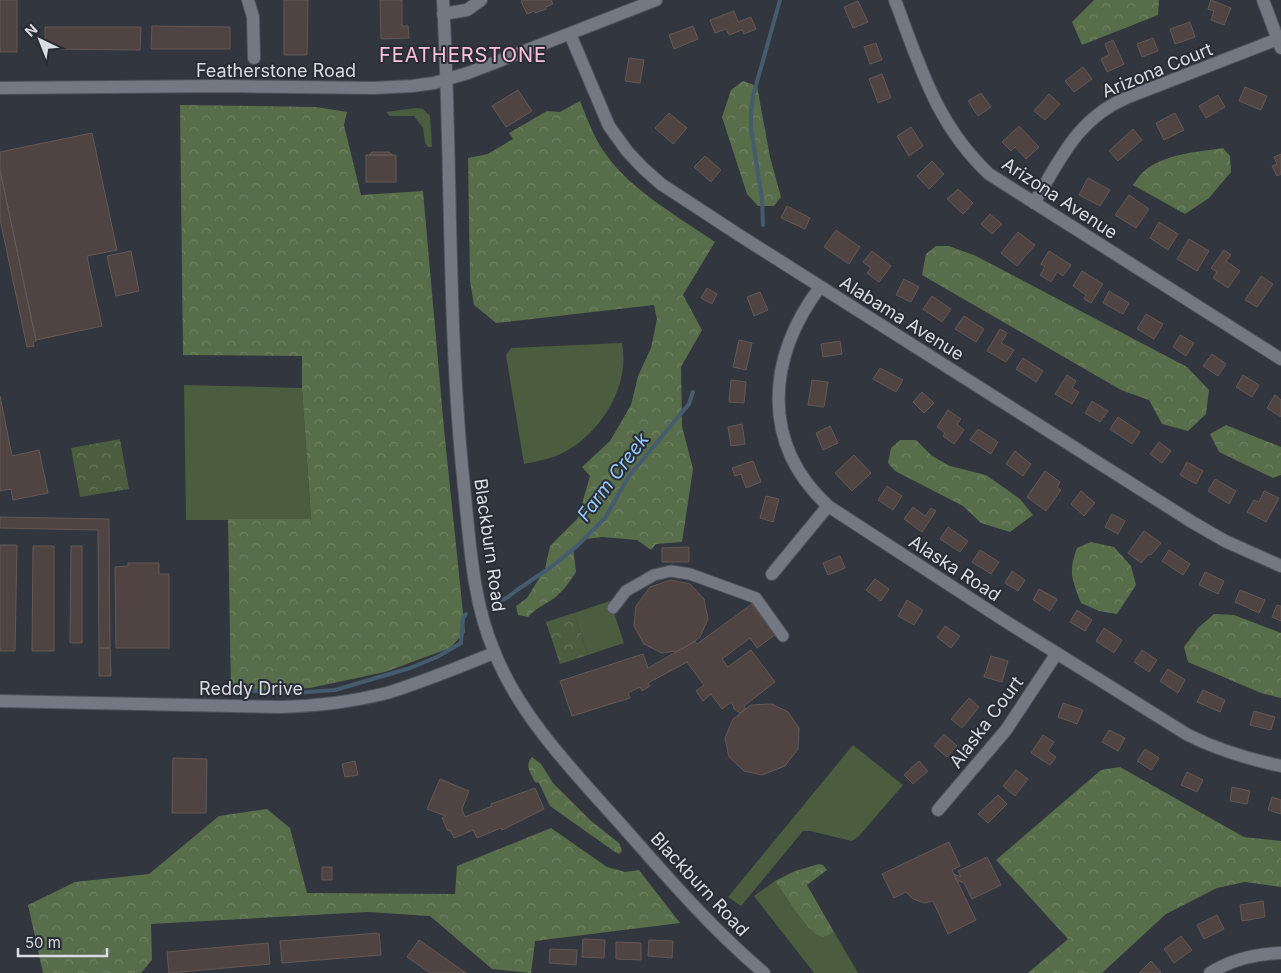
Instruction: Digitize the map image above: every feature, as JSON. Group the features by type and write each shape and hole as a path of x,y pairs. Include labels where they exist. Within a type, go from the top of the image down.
{"street":[{"path":"248,0 252,13 254,58"},
{"name":"Blackburn Road","path":"443,0 447,80 455,394 473,572 482,618 494,652 517,696 571,768 698,912 764,973"},
{"path":"443,14 467,10 481,0"},
{"name":"Featherstone Road","path":"0,88 221,86 374,88 412,86 447,80 656,0"},
{"name":"Arizona Avenue","path":"895,0 929,89 955,136 971,157 989,174 1281,360"},
{"path":"1263,0 1279,44"},
{"name":"Alabama Avenue","path":"570,34 609,126 627,151 661,184 820,287 1192,522 1225,541 1281,566"},
{"name":"Arizona Court","path":"1034,204 1079,131 1107,108 1126,98 1279,44"},
{"name":"Alaska Road","path":"820,287 802,314 789,341 783,363 778,404 780,424 785,443 792,461 808,486 828,506 932,575 1188,735 1212,747 1237,756 1281,766"},
{"path":"772,574 828,506"},
{"path":"613,608 629,589 654,575 671,571 690,574 756,598 783,636"},
{"name":"Reddy Drive","path":"0,701 281,707 327,704 388,692 431,678 494,652"},
{"name":"Alaska Court","path":"938,810 1006,730 1057,653"},
{"path":"1210,973 1228,963 1246,957 1281,953"}],"green space":[{"path":"1094,0 1159,0 1158,15 1082,45 1072,22"},
{"path":"743,81 757,86 770,157 781,197 774,206 758,206 747,194 722,117 731,90"},
{"path":"580,101 597,141 615,166 641,191 715,242 683,295 702,330 681,367 682,426 693,469 682,542 656,544 651,550 637,540 602,537 587,539 573,547 576,572 569,583 557,596 528,617 518,615 516,606 527,598 545,569 550,546 578,518 590,476 582,467 610,441 631,405 638,376 651,348 657,319 654,305 496,323 474,305 470,281 468,158 488,154 513,139 509,133 547,111 560,112"},
{"path":"180,105 316,107 347,112 344,125 361,195 423,191 444,429 465,632 450,648 385,672 310,688 231,693 228,519 311,519 302,388 302,356 183,355"},
{"path":"416,108 423,109 430,116 432,147 428,147 425,143 423,128 414,116 390,116 386,112"},
{"path":"1223,148 1230,156 1231,172 1209,198 1185,214 1133,185 1143,172 1160,161 1181,155"},
{"path":"936,246 949,246 976,256 1187,367 1209,390 1206,414 1188,431 1162,424 1149,400 1121,390 922,275 926,254"},
{"path":"622,343 622,374 618,390 603,418 581,441 563,453 524,464 506,355 511,348"},
{"path":"184,385 302,388 311,520 186,520"},
{"path":"1226,425 1281,447 1281,475 1273,478 1219,452 1210,434"},
{"path":"120,439 129,489 80,497 71,448"},
{"path":"900,440 916,440 932,456 950,466 986,475 1020,499 1033,515 1010,532 981,523 963,506 895,471 888,463 891,448"},
{"path":"1091,542 1114,547 1131,566 1136,585 1117,614 1099,611 1081,603 1075,588 1072,576 1074,556 1077,548"},
{"path":"610,601 624,643 588,655 574,613"},
{"path":"574,613 588,655 560,664 546,622"},
{"path":"1214,614 1234,615 1281,633 1281,698 1261,693 1188,662 1184,647 1198,628"},
{"path":"853,745 903,785 859,836 852,841 803,831 741,906 728,897"},
{"path":"532,757 541,764 553,783 590,820 619,843 622,851 619,854 550,806 539,783 535,782 529,770 528,766"},
{"path":"1120,767 1244,837 1281,841 1281,887 1245,882 1217,888 1166,914 1102,973 1028,973 1068,939 996,860 1101,770"},
{"path":"267,809 290,828 307,893 455,894 457,866 551,828 607,867 625,872 639,870 680,923 535,941 531,973 492,969 430,916 368,912 151,924 152,960 141,973 43,973 28,905 75,882 149,874 219,816"},
{"path":"819,864 823,865 827,870 807,885 834,932 823,937 804,923 775,881 795,871"},
{"path":"775,881 797,914 811,930 823,937 834,932 858,973 814,973 754,896"}],"building":[{"path":"0,0 17,0 17,52 0,52"},
{"path":"284,0 308,0 307,55 284,55"},
{"path":"380,0 402,0 402,26 408,26 409,38 381,39"},
{"path":"551,0 553,4 546,7 546,9 527,14 521,1"},
{"path":"1211,0 1231,8 1224,25 1211,20 1214,11 1208,9"},
{"path":"858,1 868,22 853,28 844,7"},
{"path":"734,11 738,22 751,17 756,29 744,34 742,30 729,35 726,29 715,33 710,20"},
{"path":"1190,22 1195,37 1175,44 1170,29"},
{"path":"152,26 230,27 230,49 151,49"},
{"path":"693,26 698,39 674,49 669,35"},
{"path":"45,27 141,27 140,50 45,49"},
{"path":"1153,38 1158,51 1142,57 1137,44"},
{"path":"1113,40 1124,64 1107,72 1101,59 1109,55 1105,44"},
{"path":"876,43 882,60 870,64 864,47"},
{"path":"629,58 644,60 640,83 625,81"},
{"path":"1083,67 1092,79 1074,92 1065,81"},
{"path":"882,74 891,98 878,103 869,79"},
{"path":"1245,87 1267,96 1261,110 1239,101"},
{"path":"518,90 532,111 506,127 492,106"},
{"path":"981,93 991,107 978,116 968,101"},
{"path":"1049,94 1060,104 1045,120 1034,111"},
{"path":"1218,95 1225,107 1206,118 1199,106"},
{"path":"669,113 687,128 673,144 655,128"},
{"path":"1175,113 1184,130 1164,140 1156,123"},
{"path":"1019,126 1039,147 1026,159 1015,147 1011,151 1002,142"},
{"path":"911,127 923,146 909,156 897,136"},
{"path":"1133,129 1142,140 1118,161 1109,151"},
{"path":"92,133 117,250 87,256 102,326 36,340 0,170 0,152"},
{"path":"372,152 389,152 393,155 369,155"},
{"path":"1281,154 1281,174 1277,176 1272,166 1277,164 1274,157"},
{"path":"366,155 396,155 396,182 366,182"},
{"path":"705,156 721,170 711,182 694,167"},
{"path":"932,161 944,174 929,189 917,176"},
{"path":"0,170 36,341 33,342 34,346 27,347 0,219"},
{"path":"1088,178 1110,190 1100,206 1079,195"},
{"path":"958,189 973,203 963,214 947,199"},
{"path":"1129,195 1149,209 1136,228 1115,215"},
{"path":"787,206 810,218 805,229 781,218"},
{"path":"990,214 1002,224 992,234 981,224"},
{"path":"1159,222 1178,234 1168,250 1150,238"},
{"path":"836,230 860,247 849,264 824,247"},
{"path":"1018,232 1035,245 1017,266 1001,253"},
{"path":"1189,239 1209,251 1197,271 1177,259"},
{"path":"1224,250 1231,255 1226,261 1240,271 1228,288 1213,278 1217,272 1211,268"},
{"path":"131,251 139,291 116,296 107,256"},
{"path":"872,251 891,266 879,282 867,273 871,268 863,262"},
{"path":"1049,251 1071,265 1063,276 1057,272 1051,282 1040,275 1045,267 1041,264"},
{"path":"1082,271 1103,284 1091,303 1084,299 1086,295 1073,286"},
{"path":"1261,276 1273,284 1257,307 1245,300"},
{"path":"904,279 919,287 911,302 896,295"},
{"path":"707,288 717,294 712,304 701,298"},
{"path":"1109,291 1129,303 1123,314 1103,303"},
{"path":"760,292 768,310 754,316 747,297"},
{"path":"932,296 951,309 942,322 923,309"},
{"path":"1146,314 1163,324 1154,339 1137,329"},
{"path":"964,316 984,329 976,342 955,329"},
{"path":"1000,329 1007,333 1001,343 1014,350 1006,362 987,351"},
{"path":"1180,335 1194,343 1186,356 1173,347"},
{"path":"739,340 752,343 746,370 733,367"},
{"path":"840,341 842,354 823,357 821,344"},
{"path":"1212,354 1226,364 1218,376 1203,366"},
{"path":"1023,358 1043,371 1036,382 1016,369"},
{"path":"880,368 903,380 896,392 873,379"},
{"path":"1067,375 1076,381 1072,388 1079,392 1072,404 1055,394"},
{"path":"1243,375 1259,385 1252,397 1236,387"},
{"path":"731,380 746,382 744,403 729,402"},
{"path":"812,380 828,382 824,407 808,405"},
{"path":"922,392 934,403 924,413 913,402"},
{"path":"1275,395 1281,400 1281,417 1267,408"},
{"path":"0,396 12,456 39,450 48,493 13,500 11,489 0,491"},
{"path":"1092,401 1108,411 1100,422 1085,413"},
{"path":"948,410 961,419 957,424 964,430 954,444 943,436 945,433 937,427"},
{"path":"1118,417 1140,432 1132,444 1110,429"},
{"path":"742,424 745,444 731,446 728,427"},
{"path":"830,426 838,443 823,450 816,433"},
{"path":"978,429 998,442 991,454 970,440"},
{"path":"1159,442 1171,451 1162,463 1150,454"},
{"path":"1015,451 1031,464 1023,476 1006,464"},
{"path":"854,455 871,473 852,491 835,473"},
{"path":"753,461 761,482 746,488 741,474 735,476 732,468"},
{"path":"1187,462 1203,471 1196,484 1180,475"},
{"path":"1045,471 1060,482 1057,487 1061,490 1046,511 1027,497"},
{"path":"1215,479 1236,491 1229,504 1208,491"},
{"path":"887,486 902,496 893,510 878,500"},
{"path":"1081,491 1095,503 1084,516 1071,504"},
{"path":"1264,491 1279,498 1266,522 1247,512 1254,500 1259,502"},
{"path":"766,496 779,499 773,522 760,518"},
{"path":"913,507 925,516 931,508 936,511 922,532 904,519"},
{"path":"1112,514 1125,521 1118,534 1105,527"},
{"path":"0,517 109,519 110,648 99,648 98,530 0,528"},
{"path":"948,527 968,541 960,552 940,539"},
{"path":"1144,531 1161,543 1141,563 1128,553"},
{"path":"0,545 17,545 15,651 0,651"},
{"path":"33,546 54,546 54,651 32,651"},
{"path":"71,546 82,546 82,643 70,643"},
{"path":"689,547 689,562 662,562 662,548"},
{"path":"980,550 999,562 991,574 972,562"},
{"path":"1169,550 1190,564 1183,575 1162,561"},
{"path":"840,556 845,568 828,575 823,563"},
{"path":"128,563 159,563 159,574 169,574 169,648 116,648 115,567 128,566"},
{"path":"1012,571 1025,580 1018,591 1005,583"},
{"path":"1205,572 1224,581 1218,594 1199,585"},
{"path":"875,579 889,589 881,601 866,590"},
{"path":"671,580 690,584 704,599 708,619 700,637 676,652 662,653 644,644 634,626 636,606 650,587"},
{"path":"1039,589 1057,599 1050,611 1033,600"},
{"path":"1240,590 1265,600 1259,613 1235,602"},
{"path":"907,600 923,610 914,625 898,616"},
{"path":"752,604 775,635 757,648 750,638 722,659 728,667 751,650 775,682 744,706 746,709 740,713 734,709 732,702 722,709 711,694 703,701 696,691 704,685 687,662 648,683 650,686 642,691 640,687 628,693 630,698 572,716 560,681 643,654 648,668 695,641 697,644"},
{"path":"1277,605 1281,606 1281,621 1272,617"},
{"path":"1077,610 1092,620 1085,631 1070,622"},
{"path":"945,626 960,636 951,648 937,637"},
{"path":"1104,628 1122,640 1114,653 1096,641"},
{"path":"99,648 110,648 111,676 99,676"},
{"path":"1142,650 1157,660 1149,672 1134,662"},
{"path":"991,656 1008,661 1002,682 984,677"},
{"path":"1168,669 1185,680 1178,693 1160,681"},
{"path":"1203,690 1225,700 1220,712 1197,702"},
{"path":"969,698 979,707 962,728 951,719"},
{"path":"1063,703 1083,710 1077,724 1058,717"},
{"path":"772,704 788,712 799,728 798,749 785,766 762,775 744,771 729,757 725,738 733,719 751,705"},
{"path":"1254,711 1275,717 1271,730 1250,725"},
{"path":"1109,730 1125,738 1118,751 1102,742"},
{"path":"944,734 957,746 947,757 934,746"},
{"path":"1043,735 1054,742 1048,751 1056,757 1050,765 1031,753"},
{"path":"1145,749 1159,758 1151,770 1137,761"},
{"path":"173,758 207,759 206,813 172,813"},
{"path":"355,761 358,775 345,777 342,764"},
{"path":"919,761 928,771 913,784 904,775"},
{"path":"1016,770 1028,779 1015,796 1003,786"},
{"path":"1187,772 1203,780 1197,792 1181,785"},
{"path":"440,779 469,791 462,809 465,817 492,806 491,804 535,788 544,809 502,830 501,828 477,838 473,830 454,838 450,830 448,831 442,818 446,816 427,809"},
{"path":"1232,787 1250,791 1247,804 1230,801"},
{"path":"998,795 1007,804 988,823 978,814"},
{"path":"1272,797 1281,800 1281,814 1268,810"},
{"path":"949,842 960,866 952,870 976,920 948,934 933,901 924,903 913,899 906,892 894,898 882,874"},
{"path":"987,857 1001,885 972,899 964,883 956,880 954,874 961,877 958,871"},
{"path":"322,867 332,867 332,880 322,880"},
{"path":"1263,901 1265,917 1242,921 1240,905"},
{"path":"1217,915 1224,929 1204,939 1197,925"},
{"path":"379,933 381,955 282,963 280,941"},
{"path":"1181,936 1192,950 1174,963 1164,949"},
{"path":"583,939 605,940 604,958 582,957"},
{"path":"419,940 466,973 430,973 407,957"},
{"path":"649,940 673,941 672,958 648,956"},
{"path":"616,942 641,943 641,960 616,959"},
{"path":"268,943 270,964 169,973 167,952"},
{"path":"550,949 577,950 576,965 549,963"},
{"path":"1151,961 1161,972 1139,973"}],"waterway":[{"name":"Farm Creek","path":"763,225 762,199 751,128 751,115 753,96 780,0"},
{"name":"Farm Creek","path":"496,604 554,565 577,546 605,518 629,476 689,404 693,392"},
{"name":"Farm Creek","path":"236,690 294,693 335,690 410,668 437,657 461,643 463,618 466,614"}],"district":[{"name":"FEATHERSTONE","path":"463,55"}]}
